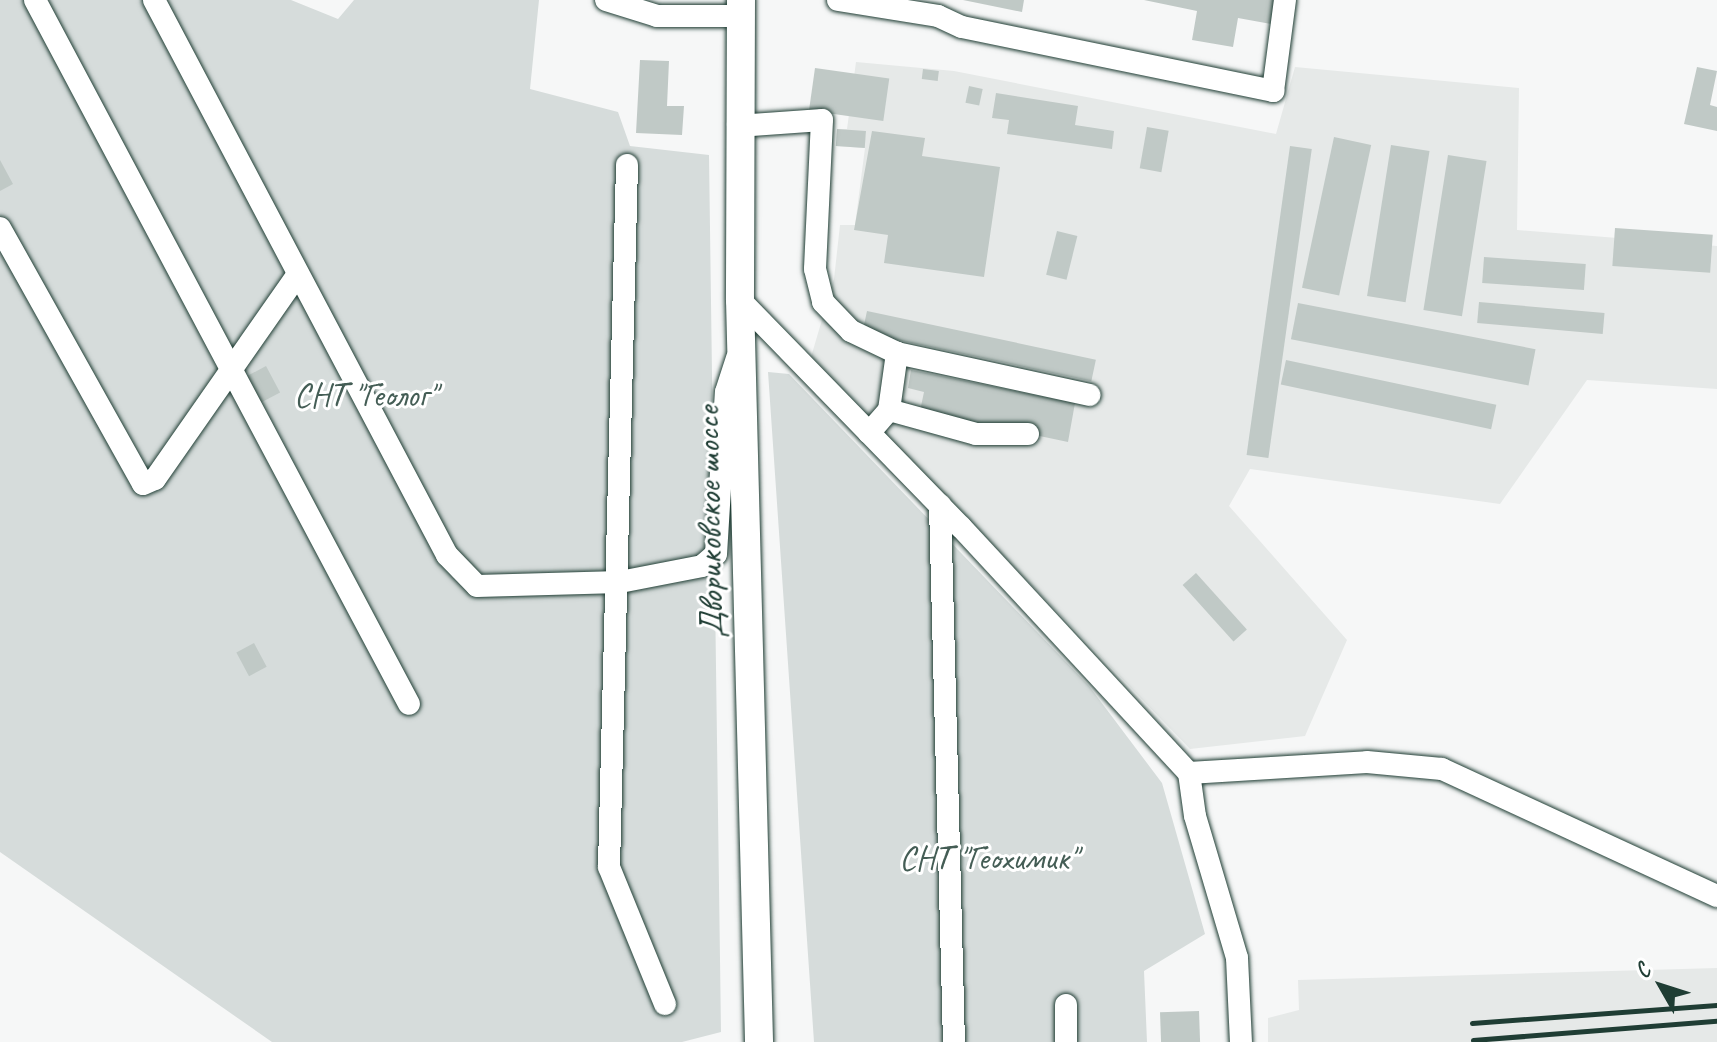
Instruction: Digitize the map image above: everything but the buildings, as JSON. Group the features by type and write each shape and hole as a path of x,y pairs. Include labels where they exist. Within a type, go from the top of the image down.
{"main road":[{"name":"Двориковское шоссе","path":"740,8 740,300 759,1042"}],"street":[{"path":"35,0 409,704"},
{"path":"154,0 462,576 477,586 620,582 702,566 716,554 726,392 741,346"},
{"path":"606,0 657,16 740,8"},
{"path":"838,0 938,16 962,27 1273,91 1285,0"},
{"path":"738,126 822,120 817,288 823,302 851,331 897,353 1089,395"},
{"path":"627,165 620,582 609,867 665,1004"},
{"path":"0,228 143,484 155,479 298,274"},
{"path":"740,300 940,505 1189,773 1195,816 1237,958 1241,1042"},
{"path":"869,433 889,410 897,353"},
{"path":"889,410 976,434 1028,434"},
{"path":"940,505 954,1042"},
{"path":"1189,773 1367,762 1442,769 1717,896"},
{"path":"1066,1005 1066,1042"}],"shaded area":[{"path":"856,62 954,71 1276,134 1295,67 1519,88 1517,230 1717,246 1717,389 1587,380 1500,504 1250,469 1229,506 1347,640 1305,736 1190,749 811,357 834,279 840,225 855,225 865,148 836,146 837,129 847,129"},
{"path":"1717,968 1717,1042 1268,1042 1268,1018 1299,1010 1298,980"}],"green space":[{"name":"СНТ \"Геолог\"","path":"0,0 291,0 338,19 354,0 539,0 530,89 618,112 630,146 709,155 721,1032 682,1042 272,1042 0,852"},
{"name":"СНТ \"Геохимик\"","path":"768,372 789,374 1089,686 1162,783 1205,934 1144,971 1147,1042 814,1042"}],"railway":[{"path":"1472,1023 1717,1005"},
{"path":"1473,1040 1717,1021"}]}
